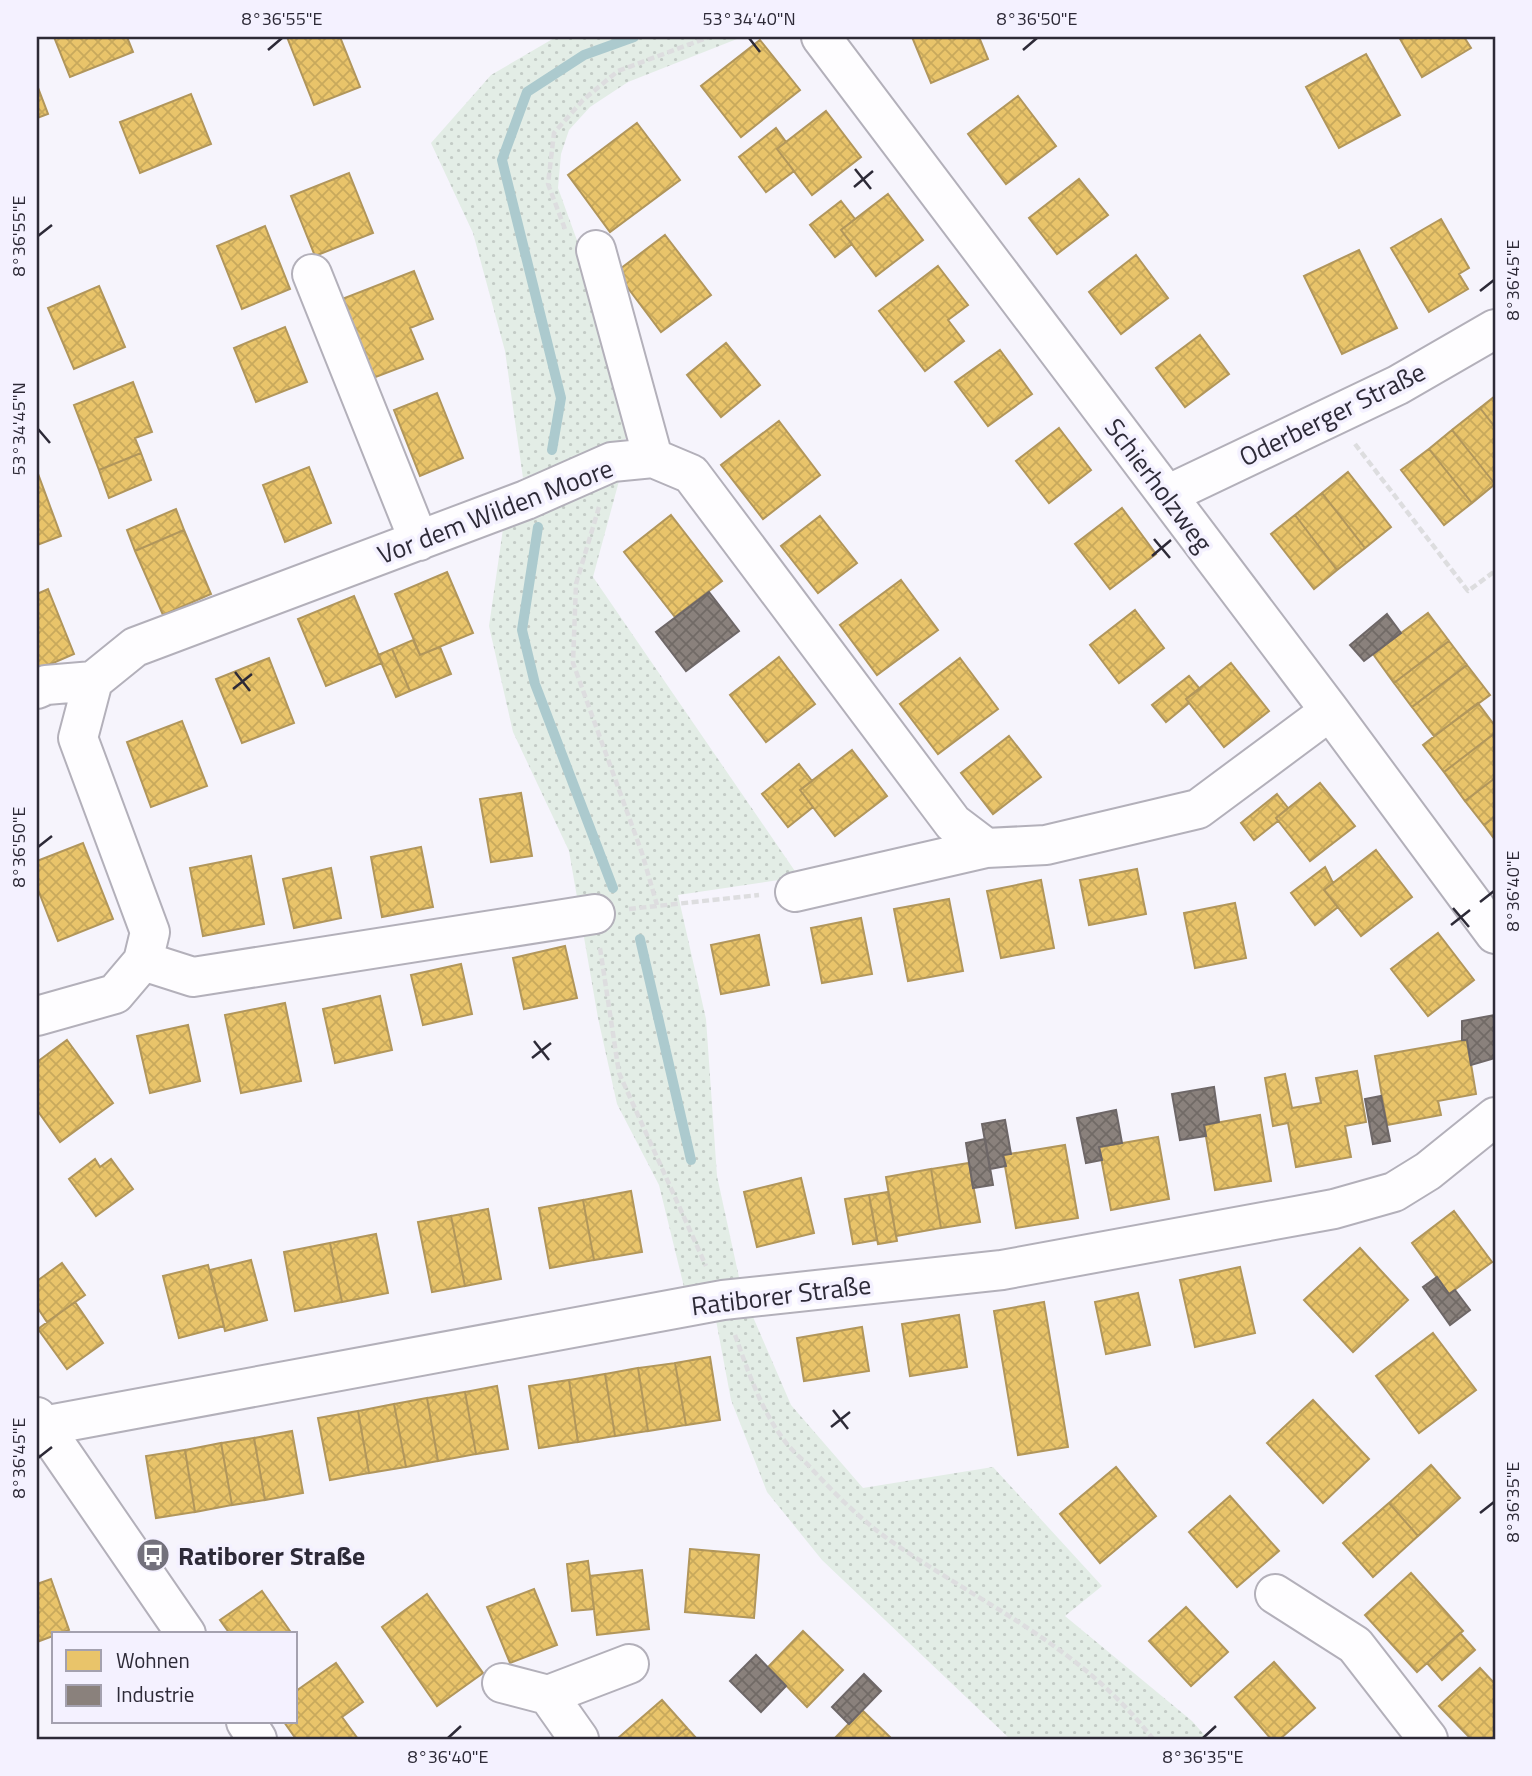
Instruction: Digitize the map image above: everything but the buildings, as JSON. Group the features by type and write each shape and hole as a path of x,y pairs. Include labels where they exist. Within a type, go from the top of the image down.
{"street":[{"name":"Schierholzweg","path":"821,37 1495,934"},
{"path":"596,250 653,458"},
{"path":"312,274 419,541"},
{"name":"Oderberger Straße","path":"1167,495 1398,385 1495,329"},
{"name":"Vor dem Wilden Moore","path":"93,681 135,647 526,500 612,463 653,458 691,474 953,823 986,848"},
{"path":"37,689 46,685 93,681 78,737 150,932 143,961 115,993 37,1016"},
{"path":"795,892 986,848 1046,845 1198,809 1330,711"},
{"path":"143,961 193,977 595,915"},
{"name":"Ratiborer Straße","path":"40,1421 723,1300 1002,1270 1334,1209 1394,1192 1428,1171 1495,1117"},
{"path":"40,1421 185,1632"},
{"path":"1275,1594 1355,1645 1428,1739"},
{"path":"502,1683 548,1695 629,1664"},
{"path":"548,1695 579,1739"},
{"path":"247,1724 257,1739"}],"path":[{"path":"1333,416 1468,591 1495,571"},
{"path":"795,892 657,905 595,915 619,1073 723,1300 753,1385 784,1440 835,1494 887,1538 1049,1640 1097,1679 1153,1739"}],"shaded area":[{"path":"556,37 742,37 628,82 590,107 569,130 561,154 558,188 587,268 630,437 523,478 505,351 473,233 431,143 491,75"},
{"path":"619,481 593,577 799,877 678,895 706,1019 717,1176 740,1282 684,1287 659,1185 617,1104 598,1018 569,851 513,732 489,626 503,529"},
{"path":"750,1310 791,1405 863,1488 993,1467 1102,1586 1065,1616 1192,1721 1208,1739 1010,1739 822,1560 767,1492 731,1400 715,1315"}],"waterway":[{"path":"552,450 561,398 502,160 527,92 584,55 634,37"},
{"path":"538,527 522,630 535,684 613,888"},
{"path":"640,939 691,1160"}],"place":[{"name":"Ratiborer Straße","path":"153,1555"}]}
